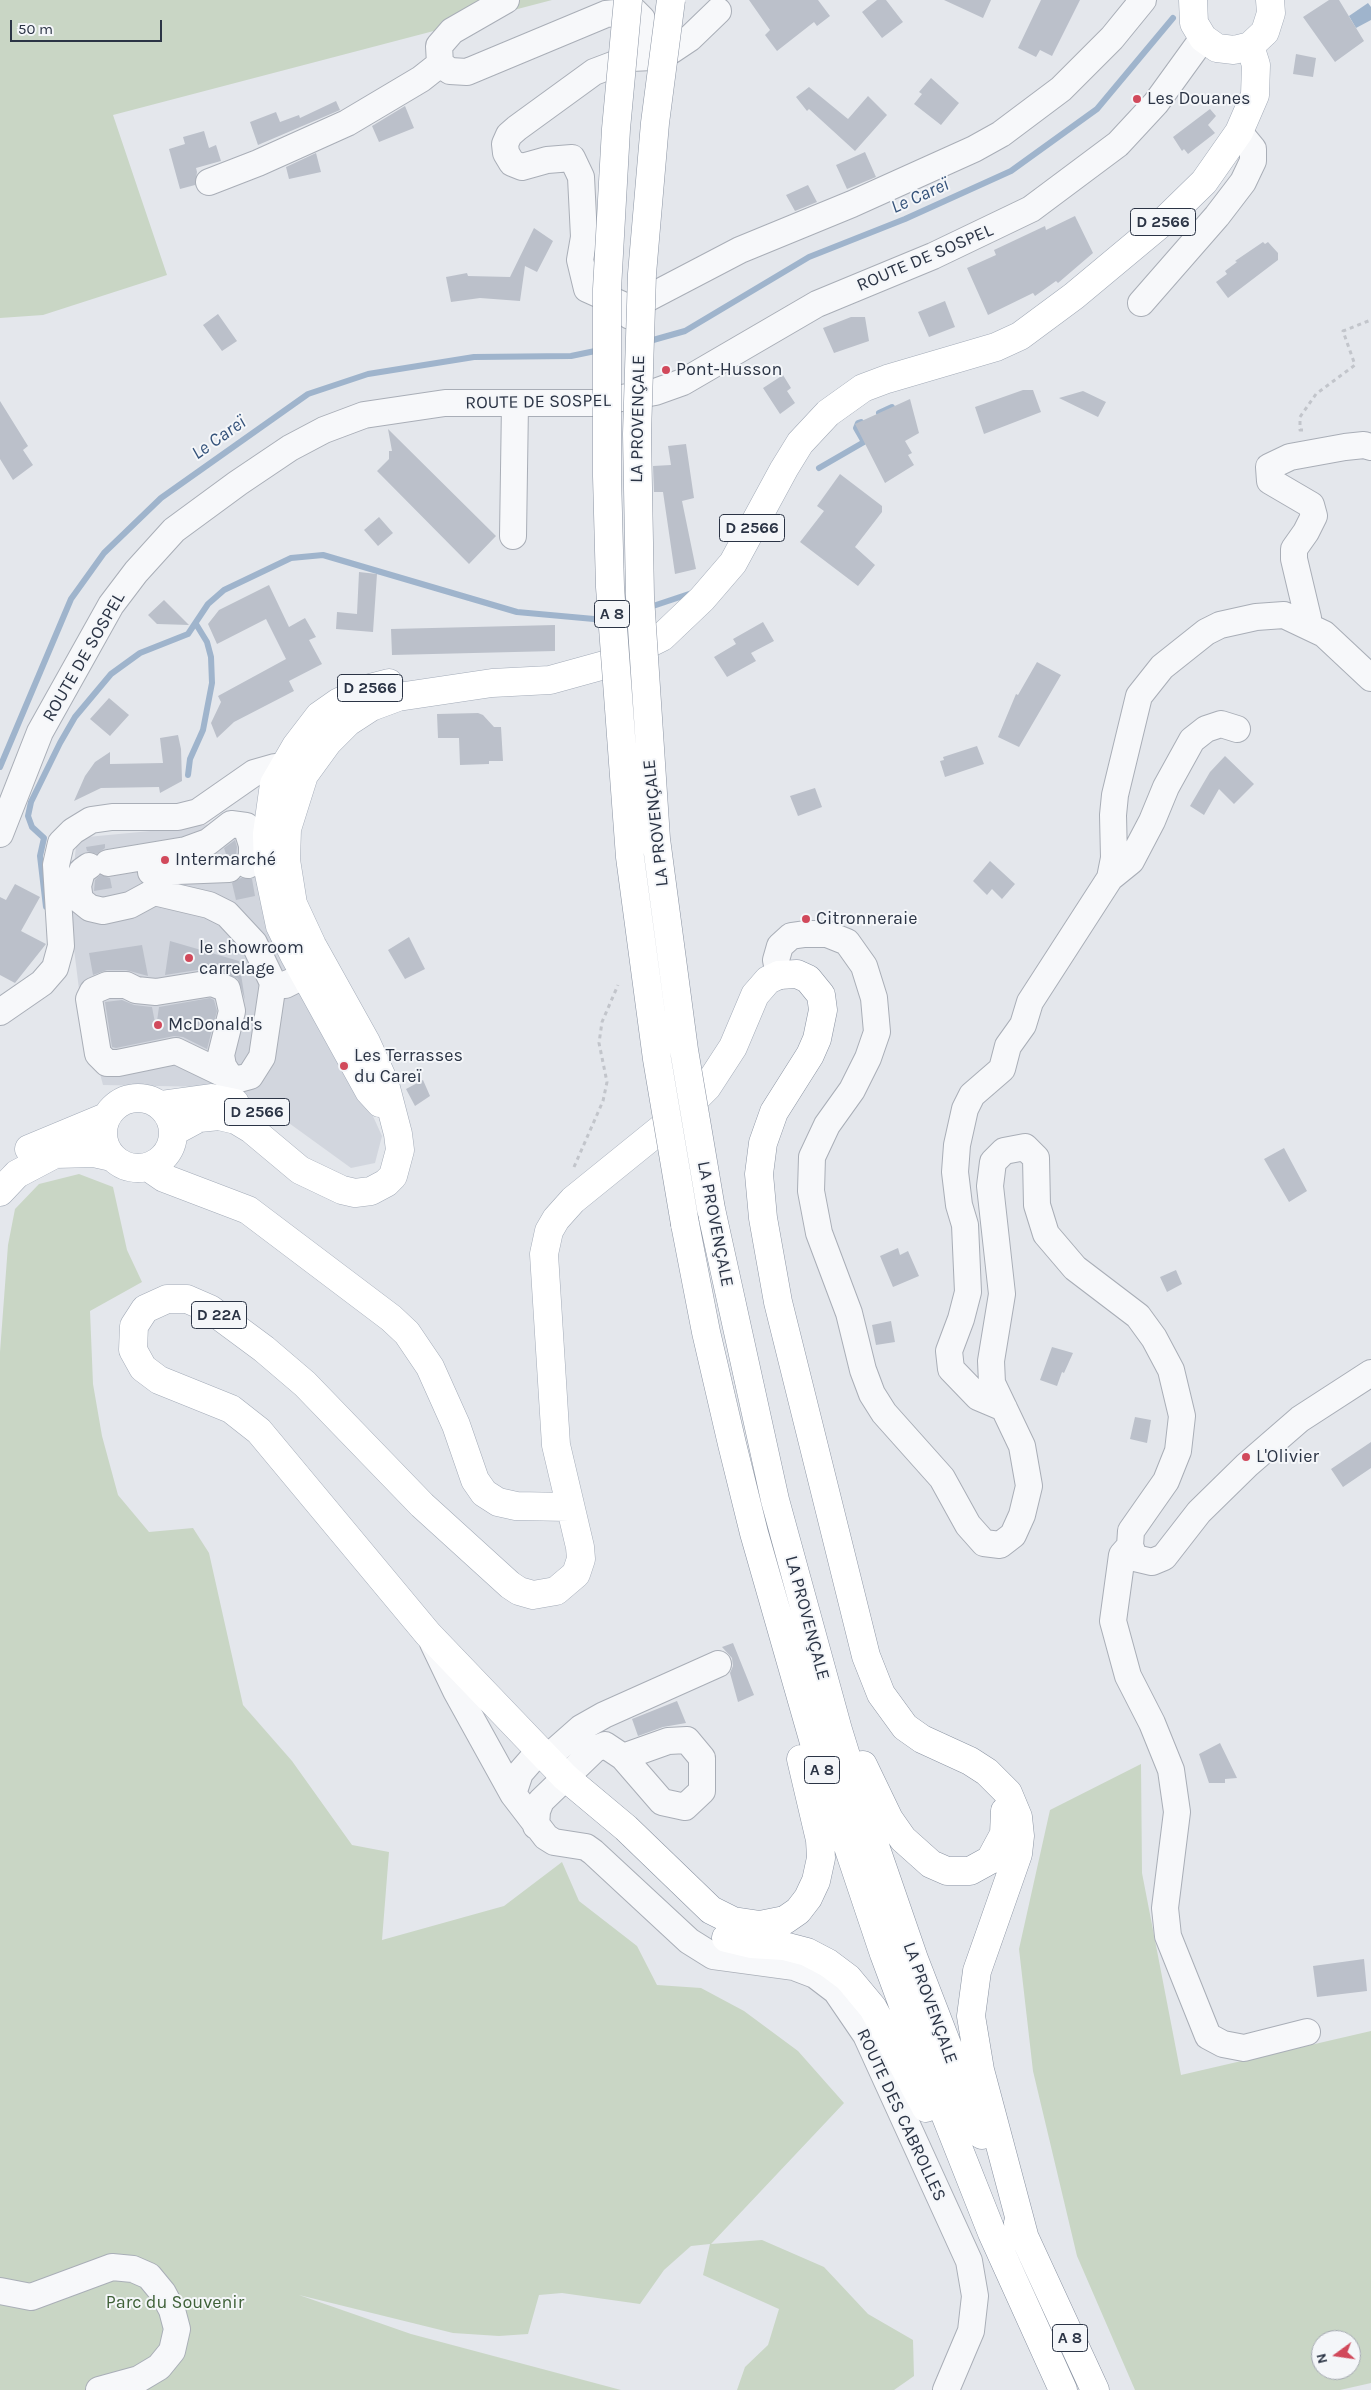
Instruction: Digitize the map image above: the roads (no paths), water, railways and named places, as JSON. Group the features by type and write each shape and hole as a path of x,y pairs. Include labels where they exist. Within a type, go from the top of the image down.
{"main road":[{"name":"LA PROVENÇALE","path":"628,0 616,129 607,289 607,457 610,587 631,867 657,1059 685,1224 706,1332 754,1533 819,1760 920,2051 992,2233 1063,2390"},
{"name":"LA PROVENÇALE","path":"671,0 655,123 642,274 637,434 640,597 656,839 684,1050 711,1209 775,1500 820,1668 864,1814 952,2063 1025,2239 1095,2390"},
{"path":"1193,0 1194,23 1203,38 1209,44 1225,50 1242,49 1250,46 1265,32 1271,13 1270,0"},
{"name":"D 2566","path":"394,1118 369,1091 280,926 268,869 267,834 274,784 294,772 348,722 371,707 398,697 492,683 550,680 608,664 662,637 702,599 733,563 792,456 806,436 828,413 863,388 913,370 996,347 1020,336 1043,320 1177,208 1204,182 1239,132 1255,95 1256,65 1250,46"},
{"name":"D 2566","path":"172,1140 199,1118 219,1116 236,1120 250,1129 300,1170 342,1190 355,1193 371,1191 386,1183 393,1176 400,1150 385,1084 366,1042 312,945 293,904 286,860 294,772"},
{"path":"148,1167 164,1178 248,1210 309,1258 391,1318 407,1334 430,1367 443,1392 475,1480 484,1493 498,1502 516,1506 569,1507 556,1445 544,1254 549,1231 559,1215 573,1200 683,1111 707,1087 733,1047 756,995 768,980 780,975 797,974 808,979 821,995 823,1010 817,1039 810,1055 774,1112 763,1143 759,1174 762,1218 778,1302 866,1656 884,1700 905,1727 922,1739 970,1761 1002,1784 1014,1805 1020,1827 1020,1843 976,1971 972,2016 980,2070 1025,2239"},
{"path":"112,1157 103,1138 106,1118 113,1107 124,1100 136,1097 149,1099 160,1105 172,1122 172,1140 187,1186"},
{"name":"D 2566","path":"160,1105 211,1098 242,1105 257,1112 284,1132 309,1155 328,1182"},
{"path":"0,1166 8,1159 47,1140 106,1118"},
{"path":"0,1192 17,1174 55,1154 94,1152 112,1157 123,1165 136,1168 148,1167 165,1155 172,1140"},
{"name":"D 22A","path":"428,1634 259,1430 231,1409 159,1380 143,1368 133,1350 132,1335 134,1326 144,1310 167,1299 187,1299 210,1309 229,1321 305,1384 441,1523 498,1575 520,1591 533,1596 548,1594 564,1587 576,1574 581,1559 580,1547 569,1507"},
{"path":"428,1634 461,1671 551,1762 626,1828 697,1898 723,1917 752,1926 769,1924 791,1916 803,1906 816,1881 820,1858 820,1840 775,1647 754,1533"},
{"path":"820,1668 889,1819 903,1839 931,1864 947,1871 970,1871 984,1866 996,1853 1004,1834 1006,1822 1004,1806 994,1778"},
{"path":"551,1762 615,1839 658,1885 710,1931 738,1941 784,1946 806,1952 828,1963 857,1986 882,2023 992,2233"}],"street":[{"path":"440,64 439,46 452,31 506,0"},
{"path":"718,11 690,38 672,50 652,57 631,58 594,72 517,128 509,135 505,144 506,153 512,163 522,167 547,160 572,158 581,177 584,230 580,260 587,289 618,304 631,307 740,250 852,204 974,149 1001,134 1061,89 1112,38 1143,0"},
{"path":"440,64 450,71 467,72 606,14 634,11 642,19 646,32 643,45 631,58"},
{"name":"ROUTE DE SOSPEL","path":"0,834 40,732 111,605 136,572 174,530 276,458 332,427 364,415 445,403 588,403 624,400 683,382 817,304 933,256 1030,209 1118,144 1156,103 1203,38"},
{"path":"209,182 258,164 348,123 421,79 440,64"},
{"path":"1141,303 1217,216 1243,182 1253,161 1253,149 1239,132"},
{"path":"624,400 631,307"},
{"path":"513,536 515,404"},
{"path":"1307,626 1308,618 1294,559 1294,549 1314,516 1311,505 1270,480 1269,467 1290,457 1345,447 1364,445 1371,447"},
{"path":"1110,878 1114,858 1113,815 1115,795 1139,696 1162,667 1206,632 1220,625 1256,617 1284,615 1324,634 1371,678"},
{"path":"1004,1408 978,1397 951,1369 949,1351 961,1319 968,1292 965,1225 959,1205 955,1172 957,1145 965,1109 972,1095 1002,1069 1008,1046 1023,1025 1030,1002 1110,878 1131,860 1152,821 1166,787 1192,740 1206,730 1221,724 1237,729"},
{"path":"0,1012 42,983 54,968 61,946 56,865 61,843 73,830 91,820 112,817 178,817 198,812 254,773 275,767 294,772"},
{"path":"142,818 153,882"},
{"path":"153,882 239,867 252,856 252,845 246,826 230,824 208,842 186,850 153,882 130,905 103,911 90,908 80,900 78,886 82,871 98,864 153,882 227,914 254,943 272,983 262,1057 250,1076 239,1080 230,1077 176,1050 118,1063 107,1063 98,1054 90,1003 93,991 107,985 126,985 136,990 156,992 212,983 227,989 232,1011 221,1055 222,1066 230,1077"},
{"path":"780,975 776,960 780,946 792,936 805,934 827,934 847,942 864,966 874,998 877,1032 868,1058 852,1090 827,1125 812,1157 811,1191 818,1233 849,1313 863,1370 872,1394 884,1412 942,1478 968,1525 984,1543 1000,1544 1013,1535 1022,1515 1029,1486 1022,1446 992,1382 991,1361 1002,1294 990,1186 993,1162 1004,1151 1024,1147 1036,1158 1036,1205 1046,1234 1075,1268 1138,1316 1154,1338 1171,1370 1182,1416 1178,1451 1166,1481 1131,1531 1130,1546 1135,1558 1152,1562 1164,1557 1199,1512 1247,1465 1300,1419 1371,1373"},
{"path":"272,983 285,985 305,975 314,975 351,1036 366,1042"},
{"path":"1130,1546 1122,1556 1113,1621 1128,1676 1152,1723 1171,1770 1177,1812 1165,1908 1168,1936 1208,2036 1222,2044 1244,2048 1307,2032"},
{"name":"ROUTE DES CABROLLES","path":"428,1634 456,1691 512,1794 536,1826 554,1842 586,1848 593,1852 689,1942 713,1956 794,1967 815,1975 836,1991 866,2035 969,2261 975,2296 971,2331 946,2390"},
{"path":"536,1826 537,1811 551,1762 581,1728 718,1664"},
{"path":"512,1794 520,1773 551,1762 605,1745 623,1757"},
{"path":"0,2291 31,2297 112,2267 133,2269 149,2276 163,2293 172,2310 177,2329 172,2351 159,2367 139,2379 99,2390"}],"water":[{"path":"1368,3 1371,7 1371,20 1356,28 1349,16"}],"waterway":[{"name":"Le Careï","path":"646,342 685,331 809,257 905,219 1011,171 1097,109 1173,18"},
{"name":"Le Careï","path":"0,767 71,599 104,553 161,498 308,394 368,374 474,357 571,356 600,350"},
{"path":"879,413 892,407"},
{"path":"819,468 864,442 856,428 858,423 861,422"},
{"path":"46,907 40,856 44,838 32,827 28,816 31,802 60,743 75,717 111,674 140,653 188,634 208,604 224,590 291,558 323,555 517,612 594,619 606,617"},
{"path":"647,608 692,593"},
{"path":"188,775 190,759 203,730 212,683 211,657 207,642 196,624"}],"place":[{"name":"Les Douanes","path":"1137,99"},
{"name":"Pont-Husson","path":"666,370"},
{"name":"Intermarché","path":"165,860"},
{"name":"Citronneraie","path":"806,919"},
{"name":"le showroom carrelage","path":"189,958"},
{"name":"McDonald's","path":"158,1025"},
{"name":"Les Terrasses du Careï","path":"344,1066"},
{"name":"L'Olivier","path":"1246,1457"}],"park label":[{"name":"Parc du Souvenir","path":"175,2303"}]}
